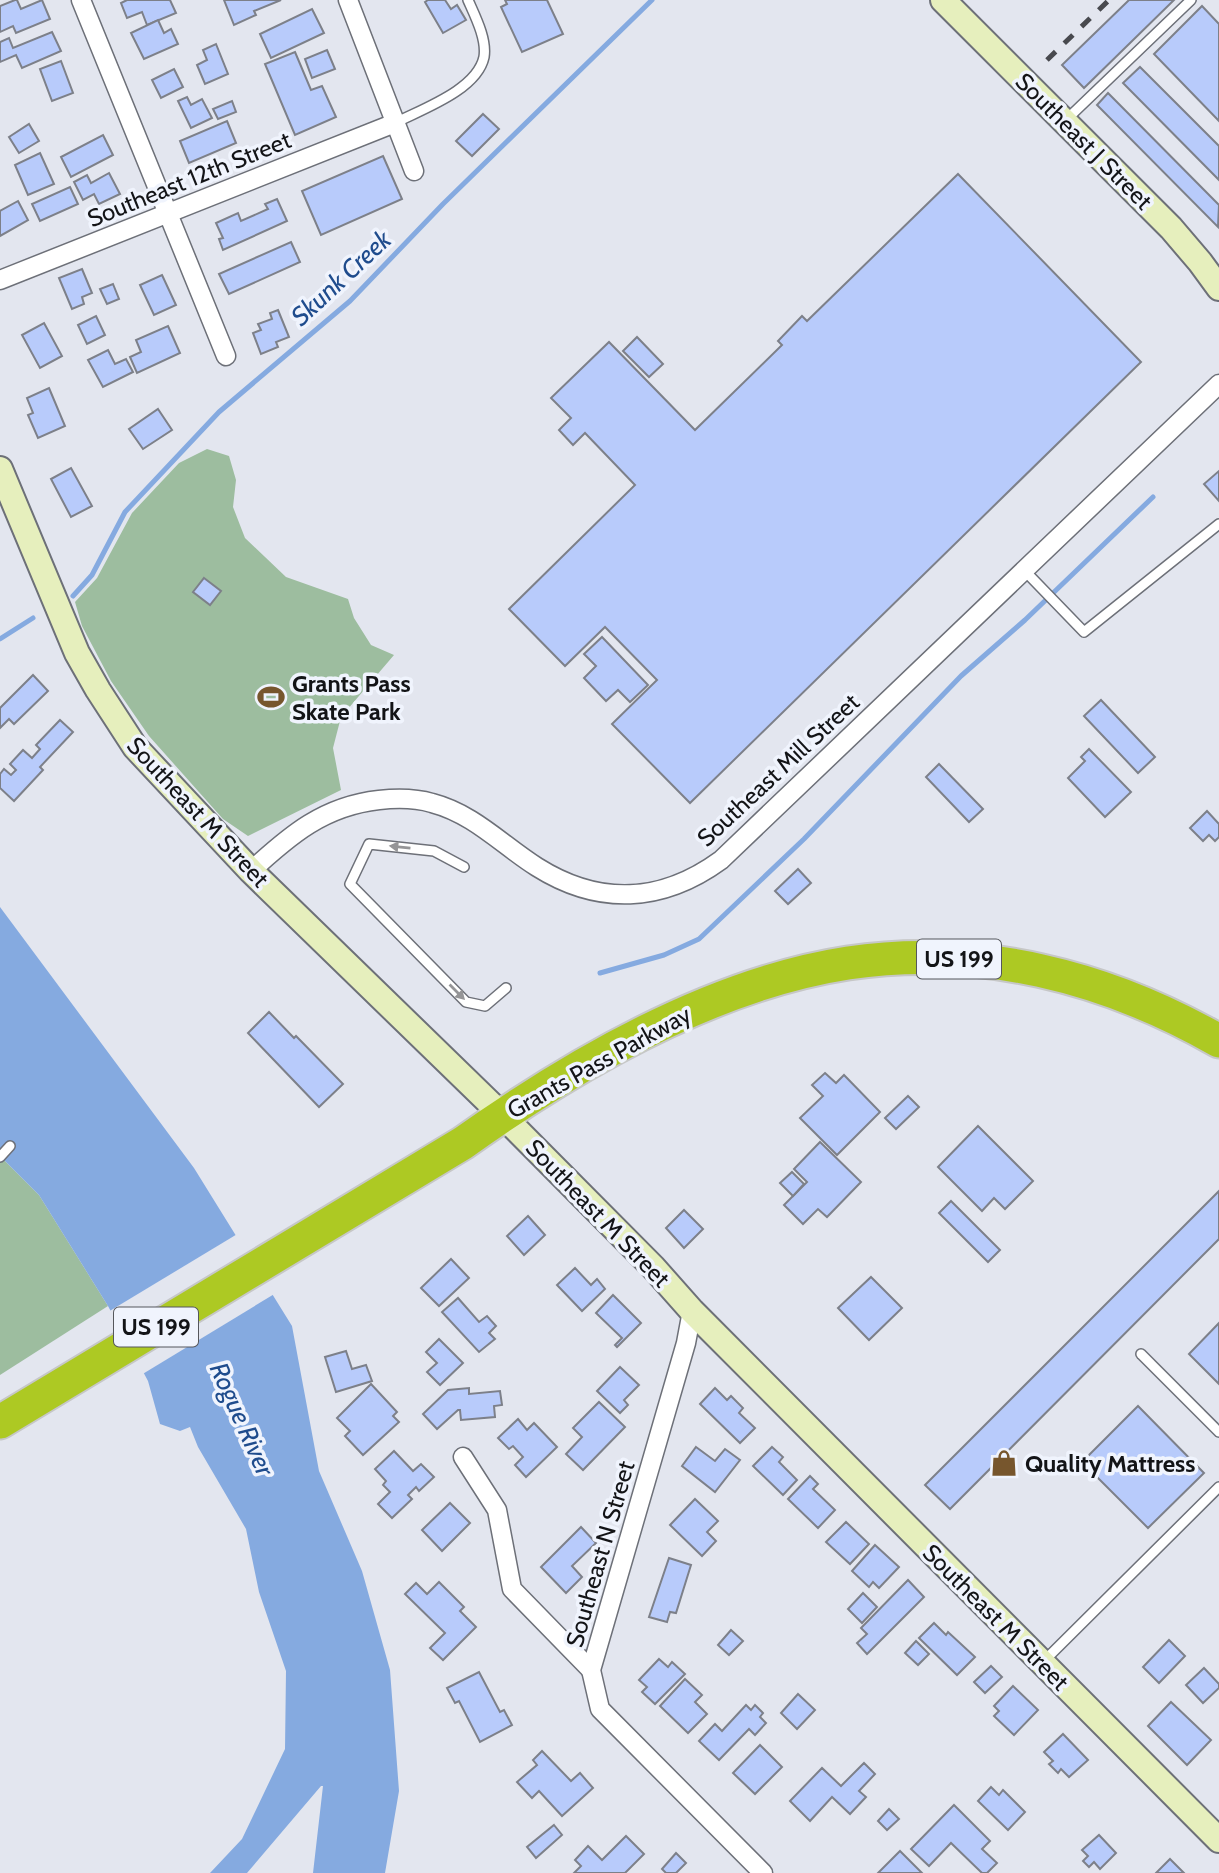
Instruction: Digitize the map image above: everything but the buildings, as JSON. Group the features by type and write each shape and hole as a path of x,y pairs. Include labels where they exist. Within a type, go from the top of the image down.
{"highway":[{"name":"Grants Pass Parkway","path":"0,1422 463,1143 502,1115 589,1062 692,1011 791,975 847,964 921,958 1006,964 1093,984 1130,997 1219,1041"}],"street":[{"path":"80,0 226,356"},
{"path":"348,0 414,171"},
{"name":"Southeast J Street","path":"943,0 1171,228 1219,288"},
{"name":"Southeast 12th Street","path":"0,280 395,123"},
{"name":"Southeast Mill Street","path":"251,871 283,842 326,814 369,801 397,798 433,803 451,810 488,830 536,866 562,881 606,893 647,894 667,889 703,873 721,860 1219,384"},
{"name":"Southeast M Street","path":"0,469 77,653 119,724 156,771 251,871 502,1115 653,1267 692,1311 1219,1840"},
{"name":"Southeast N Street","path":"692,1311 686,1343 592,1670 600,1709 763,1873"},
{"path":"463,1457 496,1510 512,1590 592,1670"}],"lane":[{"path":"395,123 457,92 474,76 484,57 483,39 468,0"},
{"path":"1065,122 1191,0"},
{"path":"1024,570 1084,632 1219,524"},
{"path":"464,867 434,851 369,844 349,884 466,1002 485,1006 506,988"},
{"path":"0,1157 10,1146"},
{"path":"1141,1354 1219,1432"},
{"path":"1042,1663 1219,1487"}],"green space":[{"name":"Grants Pass Skate Park","path":"207,449 229,456 236,480 233,507 245,538 286,577 348,599 354,618 371,645 394,655 341,717 333,748 341,790 248,836 223,819 149,736 111,681 82,626 75,602 97,578 132,513 179,463"},
{"path":"0,1156 39,1195 108,1306 0,1375"}],"water":[{"name":"Rogue River","path":"0,907 194,1168 292,1326 319,1471 362,1571 390,1670 399,1791 385,1873 313,1873 321,1786 247,1873 210,1873 242,1839 285,1749 286,1671 259,1592 246,1529 198,1447 190,1427 180,1431 160,1424 148,1381 108,1306 39,1195 0,1156"}],"pier":[{"path":"239,1233 276,1293 141,1375 108,1312"}],"waterway":[{"name":"Skunk Creek","path":"73,596 92,575 125,512 219,412 350,301 443,204 652,0"},
{"path":"600,973 664,955 699,939 804,839 961,676 1025,620 1153,497"},
{"name":"Skunk Creek","path":"0,639 33,618"}],"railway":[{"path":"1047,60 1109,0"}],"place":[{"name":"Grants Pass Skate Park","path":"271,697"},
{"name":"Quality Mattress","path":"1004,1463"}]}
